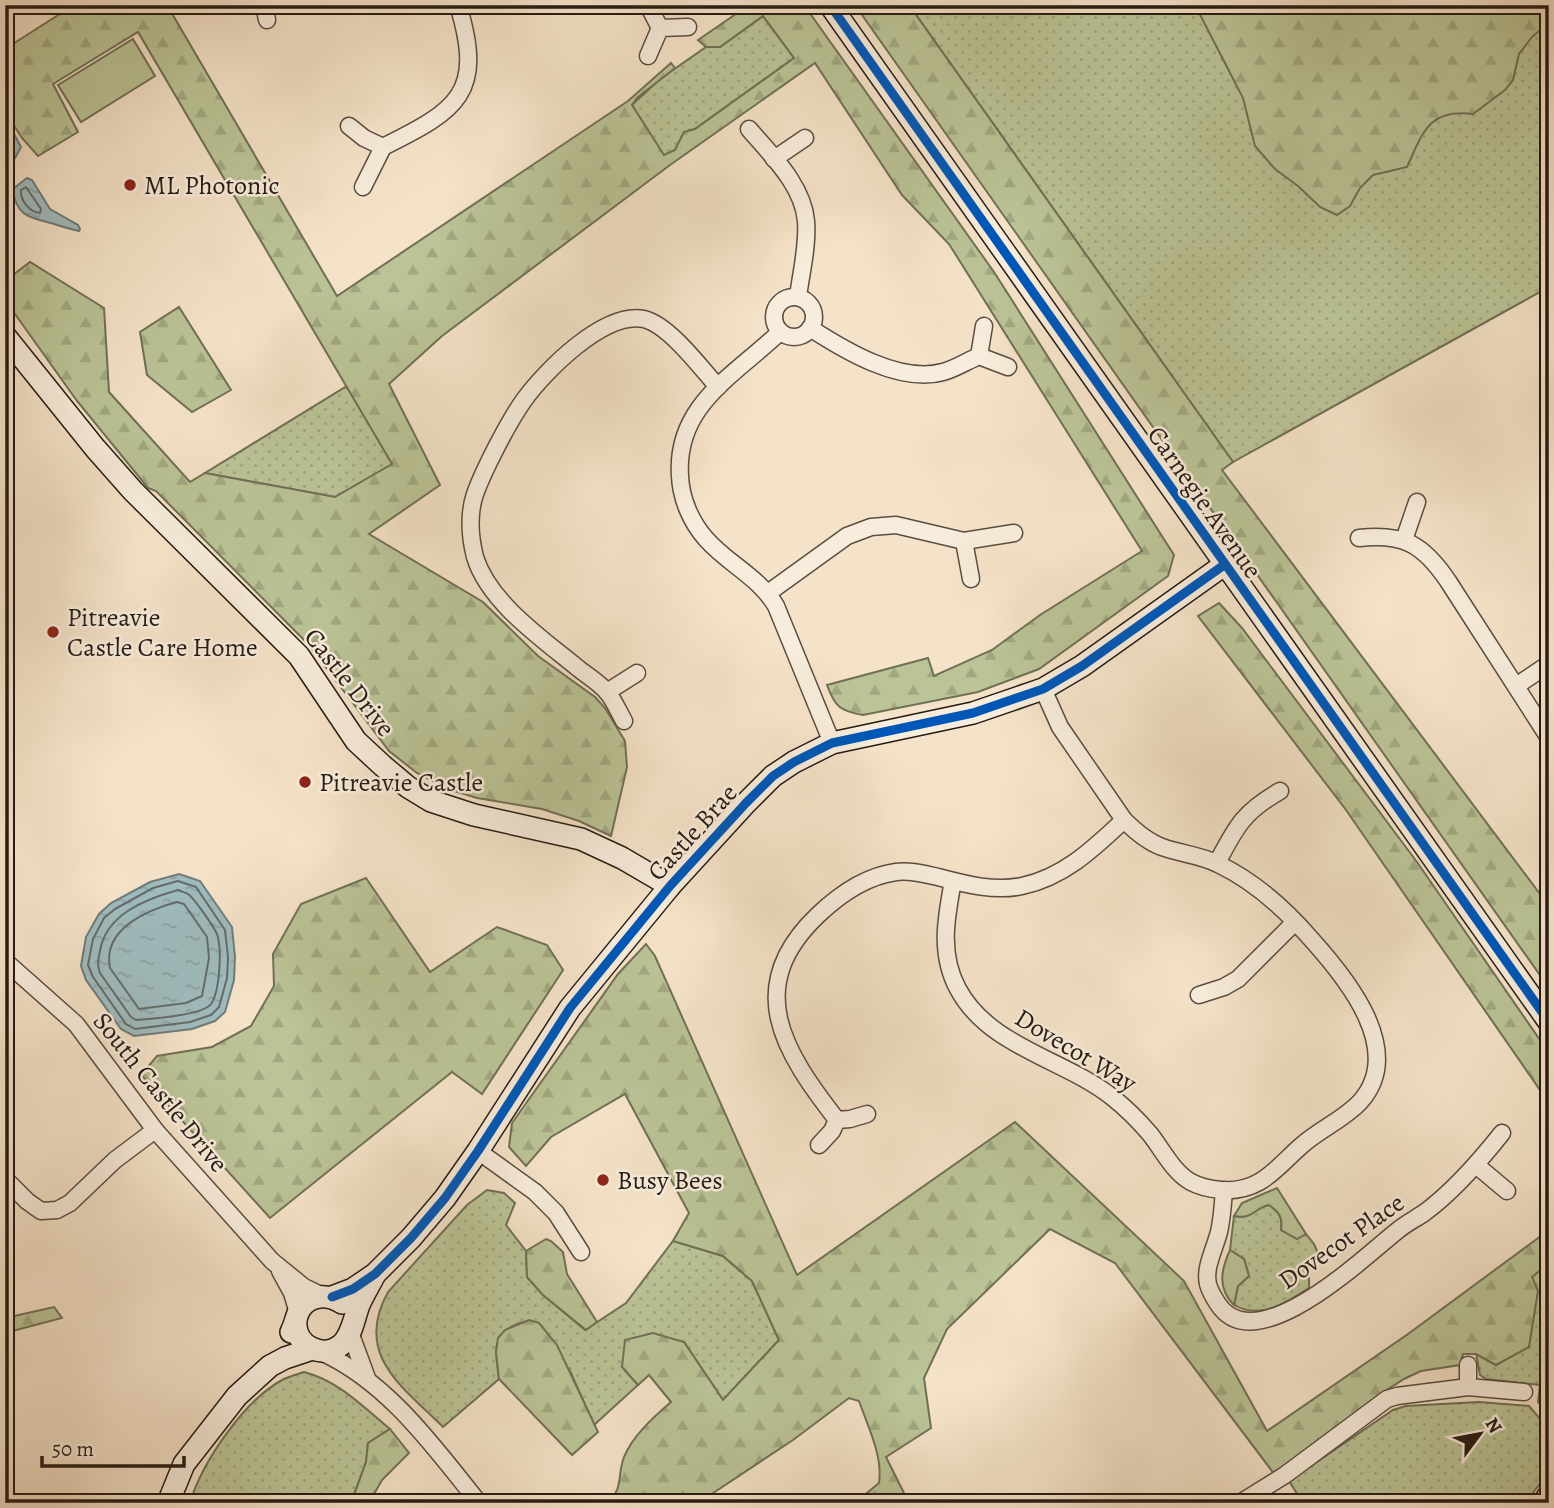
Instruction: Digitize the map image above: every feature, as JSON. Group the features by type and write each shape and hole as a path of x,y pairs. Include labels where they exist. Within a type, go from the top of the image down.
{"street":[{"path":"363,187 383,147 443,114 464,85 470,57 458,5"},
{"path":"648,5 660,28"},
{"name":"Carnegie Avenue","path":"830,5 1549,1023"},
{"path":"660,28 688,27"},
{"path":"648,56 660,28"},
{"path":"349,126 364,138 383,147"},
{"path":"749,129 795,189 804,208 806,229 798,297"},
{"path":"774,159 805,138"},
{"path":"787,298 804,299 811,307 814,318 810,328 797,337 780,332 774,316 777,305 787,298"},
{"path":"624,721 607,692 536,635 508,608 489,584 476,560 471,541 470,526 475,494 514,415 542,377 595,332 610,325 637,319 645,319 654,324 685,351 718,387"},
{"path":"979,356 984,326"},
{"path":"810,328 863,360 911,372 942,372 979,356 1009,367"},
{"path":"780,332 698,408 684,434 679,461 683,498 693,521 705,537 768,593 776,606 832,743"},
{"name":"Castle Drive","path":"5,336 86,438 133,491 299,656 356,741 408,787 431,801 474,815 581,839 622,858 670,886"},
{"path":"1404,540 1418,502"},
{"path":"768,593 810,560 859,530 896,525 964,541 1014,533"},
{"path":"1359,538 1383,535 1404,540 1432,560 1549,738"},
{"path":"964,541 971,579"},
{"name":"Castle Brae","path":"270,1366 307,1301 353,1289 375,1274 428,1218 478,1151 570,1007 670,886 758,790 794,762 832,743 973,713 1043,689 1082,666 1224,565"},
{"path":"1516,686 1549,664"},
{"path":"607,692 637,673"},
{"name":"Dovecot Way","path":"953,881 946,918 947,957 957,988 965,1000 988,1025 1002,1035 1087,1080 1119,1102 1132,1113 1171,1163 1189,1181 1203,1187 1224,1190 1248,1186 1272,1175 1312,1136 1346,1115 1366,1095 1377,1070 1377,1047 1367,1019 1342,976 1295,922 1261,891 1217,863 1161,847 1138,833 1124,820 1060,727 1043,689"},
{"path":"1217,863 1247,814 1280,791"},
{"path":"837,1120 795,1061 781,1026 776,996 780,968 802,930 824,909 864,882 897,872 909,871 953,881 1005,888 1035,882 1075,863 1124,820"},
{"path":"1199,995 1238,979 1295,922"},
{"name":"South Castle Drive","path":"6,963 76,1024 155,1130 272,1261 304,1287 328,1297"},
{"path":"837,1120 867,1114"},
{"path":"819,1144 837,1120"},
{"path":"5,1179 41,1211 57,1210 70,1203 116,1160 155,1130"},
{"name":"Dovecot Place","path":"1224,1190 1208,1283 1222,1310 1232,1318 1244,1322 1261,1321 1280,1314 1329,1286 1400,1228 1424,1213 1476,1165 1503,1133"},
{"path":"478,1151 535,1192 556,1213 581,1252"},
{"path":"1476,1165 1507,1191"},
{"name":"South Castle Drive","path":"272,1261 292,1293 297,1317"},
{"name":"Castle Brae","path":"168,1503 184,1464 237,1395 270,1366 285,1358 339,1347 351,1328 375,1274"},
{"path":"328,1297 346,1307 359,1363 368,1380"},
{"path":"297,1317 298,1336 316,1350 340,1360 368,1380 408,1419 478,1503"},
{"path":"1468,1365 1468,1387"},
{"path":"1240,1503 1285,1475 1387,1399 1468,1387 1524,1392"},
{"path":"1543,1503 1549,1495"}],"green space":[{"path":"74,5 167,5 337,296 628,101 671,63 675,68 632,105 664,155 675,150 684,132 695,129 794,58 763,16 720,47 706,47 698,40 749,5 804,5 994,272 1174,555 1168,576 1039,669 978,692 863,715 844,710 836,703 827,685 928,658 934,676 992,650 1040,615 1142,551 949,244 902,195 815,63 670,165 442,336 389,384 440,485 369,534 483,602 538,656 595,697 625,741 627,767 611,836 579,821 542,809 477,798 448,789 417,773 389,751 309,645 156,491 148,488 77,401 5,300 5,281 30,262 104,308 109,392 190,482 205,473 335,497 392,464 138,32 53,84 78,132 38,156 22,138 5,112 5,49"},
{"path":"855,5 909,5 1233,462 1222,470 1549,906 1549,988"},
{"path":"909,5 1549,5 1549,287 1233,462"},
{"path":"1195,5 1549,5 1549,23 1532,37 1519,54 1513,80 1505,90 1473,114 1458,113 1437,119 1423,133 1407,167 1373,175 1360,188 1350,206 1337,215 1320,207 1275,169 1255,146 1243,98"},
{"path":"763,16 794,58 695,129 684,132 675,150 664,156 632,105 660,79 706,47 720,47"},
{"path":"133,39 155,76 81,122 58,85"},
{"path":"179,307 231,390 192,412 147,375 140,332"},
{"path":"347,386 393,464 335,497 205,473"},
{"path":"1219,603 1242,628 1417,862 1549,1053 1549,1103 1346,810 1198,616"},
{"path":"366,878 430,972 497,927 547,945 563,970 482,1094 452,1072 270,1218 141,1075 157,1056 212,1047 251,1026 274,986 273,954 301,904"},
{"path":"646,944 655,956 797,1275 1015,1122 1184,1281 1267,1431 1408,1334 1549,1230 1549,1263 1532,1277 1538,1291 1529,1347 1496,1365 1476,1354 1463,1354 1460,1365 1421,1371 1404,1379 1376,1397 1275,1475 1115,1263 1050,1229 947,1329 924,1378 931,1428 886,1457 909,1503 855,1503 879,1483 880,1473 874,1442 859,1401 849,1398 793,1440 698,1503 607,1503 616,1492 624,1457 633,1441 671,1402 649,1375 638,1385 622,1367 625,1340 653,1333 684,1342 723,1400 779,1340 752,1281 723,1256 673,1241 689,1213 625,1094 551,1137 526,1166 509,1147 512,1123 618,974"},
{"path":"1277,1188 1306,1234 1297,1239 1281,1230 1280,1215 1269,1205 1249,1215 1234,1216 1242,1203"},
{"path":"487,1190 504,1193 515,1203 506,1225 526,1251 527,1277 543,1295 585,1330 626,1303 673,1241 723,1256 752,1281 779,1340 723,1400 684,1342 622,1367 638,1385 594,1425 571,1373 539,1323 521,1322 504,1331 497,1343 499,1379 443,1427 387,1368 379,1352 376,1334 379,1314 388,1292 467,1205"},
{"path":"1269,1205 1280,1215 1281,1230 1296,1238 1306,1234 1318,1253 1309,1273 1309,1288 1273,1308 1254,1311 1234,1305 1238,1286 1249,1276 1244,1259 1230,1250 1234,1216 1249,1215"},
{"path":"546,1239 563,1252 567,1274 597,1322 586,1330 543,1295 527,1277 526,1251"},
{"path":"1230,1250 1244,1259 1249,1276 1238,1286 1234,1305 1225,1292 1222,1279"},
{"path":"1549,1263 1549,1414 1538,1402 1540,1385 1486,1379 1480,1375 1476,1353 1496,1365 1532,1277"},
{"path":"54,1307 62,1318 5,1333 5,1318"},
{"path":"529,1320 539,1323 557,1345 598,1432 572,1455 499,1379 496,1352 498,1338 505,1330"},
{"path":"304,1372 339,1388 390,1429 368,1443 366,1462 351,1503 190,1503 204,1469 240,1416 269,1388"},
{"path":"1479,1402 1529,1406 1549,1429 1549,1472 1525,1503 1303,1503 1289,1481 1393,1410 1406,1406"},
{"path":"390,1429 409,1453 382,1480 369,1503 351,1503 366,1462 368,1443"}],"water":[{"path":"5,117 21,147 8,164 5,164"},
{"path":"27,178 32,180 50,209 78,225 79,231 36,219 20,210 13,189"},
{"path":"179,874 200,881 232,927 234,980 225,1012 215,1021 192,1029 134,1036 121,1029 86,980 81,966 86,937 99,914 111,903 150,882"}],"cycle path":[{"path":"830,5 1549,1022"},
{"path":"332,1297 353,1289 375,1274 445,1198 570,1008 670,886 773,776 832,743 973,713 1043,689 1082,666 1224,565"}],"place":[{"name":"ML Photonic","path":"130,185"},
{"name":"Pitreavie Castle Care Home","path":"53,632"},
{"name":"Pitreavie Castle","path":"305,782"},
{"name":"Busy Bees","path":"603,1180"}]}
